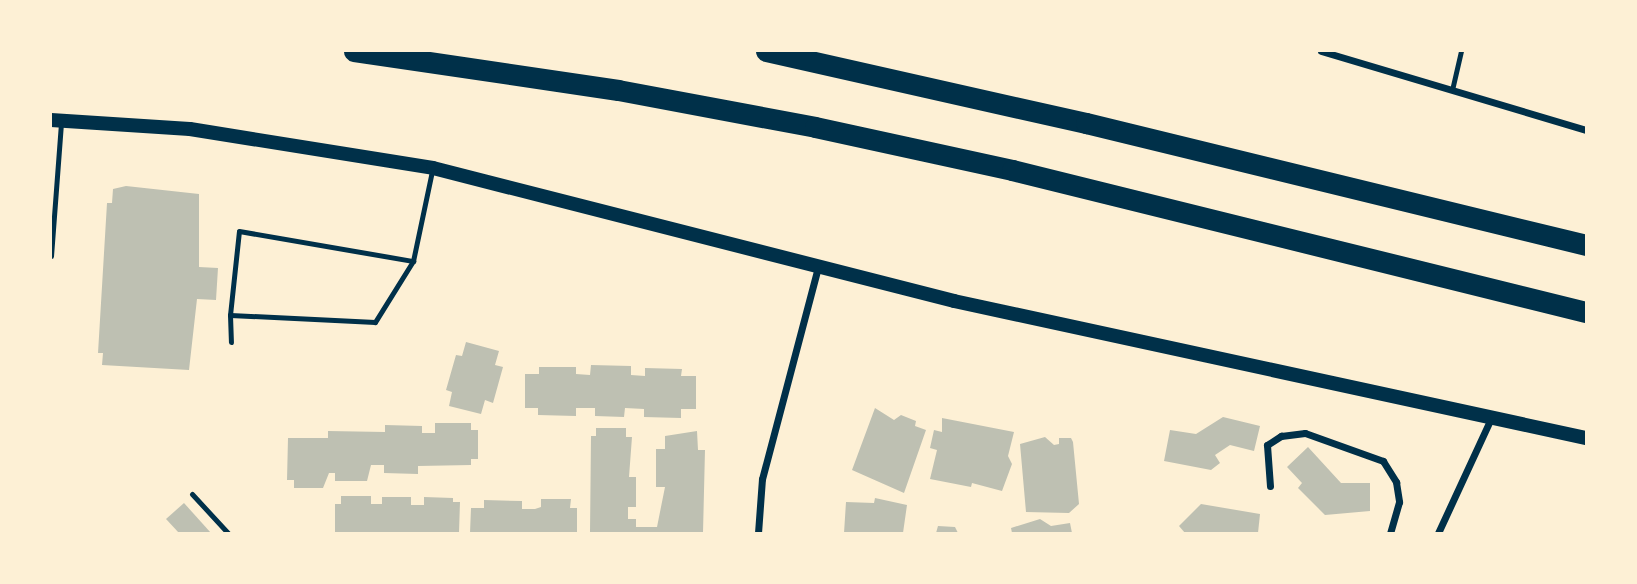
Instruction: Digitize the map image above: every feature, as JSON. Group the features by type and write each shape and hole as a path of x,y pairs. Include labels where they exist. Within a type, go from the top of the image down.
{"highway":[{"path":"354,51 549,78 815,127 1012,170 1586,313"},
{"path":"766,51 1086,123 1586,245"}],"main road":[{"path":"56,120 190,129 433,168 954,301 1586,438"}],"street":[{"path":"1321,51 1586,130"},
{"path":"758,533 762,480 818,267"},
{"path":"1438,533 1492,416"},
{"path":"1270,486 1266,445 1281,436 1305,433 1383,461 1398,491 1390,533"}],"lane":[{"path":"1452,90 1461,51"},
{"path":"51,256 56,120"},
{"path":"230,315 375,322 413,261 433,168"},
{"path":"231,342 230,315 239,232 413,261"},
{"path":"192,494 228,533"}],"building":[{"path":"126,186 199,194 199,267 218,268 216,300 197,299 189,370 102,365 103,353 98,353 107,203 112,203 113,189"},
{"path":"466,342 499,351 495,365 503,367 493,403 485,400 481,414 449,406 452,392 446,390 456,355 462,356"},
{"path":"591,365 631,366 631,375 645,376 645,368 682,369 681,376 696,376 696,409 681,409 681,418 644,417 644,409 625,408 624,417 595,416 595,408 576,408 576,416 538,415 538,408 525,408 525,374 539,374 539,367 576,367 576,374 590,375"},
{"path":"875,408 894,420 901,415 916,421 915,426 926,430 904,493 852,470"},
{"path":"1223,417 1260,426 1254,451 1230,445 1215,455 1220,463 1211,470 1164,461 1170,430 1196,434"},
{"path":"942,418 1014,432 1008,456 1012,464 1002,491 972,483 971,487 930,479 937,450 930,448 934,430 942,432"},
{"path":"435,423 471,423 471,430 478,430 478,459 471,459 471,465 418,466 418,474 384,473 384,465 371,465 367,481 335,481 335,473 329,473 323,488 294,488 294,480 287,480 288,438 328,438 328,431 385,432 385,425 422,426 422,433 435,433"},
{"path":"596,428 626,428 626,437 632,437 629,477 636,477 636,507 628,507 628,519 636,519 636,527 657,527 665,487 656,487 656,449 665,449 665,436 697,431 698,450 705,450 703,533 590,533 591,436 596,436"},
{"path":"1045,437 1054,445 1059,444 1059,438 1071,438 1073,442 1079,504 1069,513 1026,512 1020,444"},
{"path":"1308,447 1341,483 1370,483 1370,511 1325,515 1298,488 1302,483 1287,467"},
{"path":"341,496 371,496 371,504 382,504 382,497 411,497 411,505 424,505 424,497 453,498 453,502 460,502 459,533 335,533 335,504 341,504"},
{"path":"875,498 907,505 903,533 844,533 846,502 874,503"},
{"path":"541,499 571,499 570,508 577,508 577,533 470,533 471,508 484,508 484,500 522,501 522,509 535,509 541,507"},
{"path":"184,503 211,533 179,533 166,519"},
{"path":"1201,504 1260,514 1258,533 1185,533 1179,526"},
{"path":"1040,519 1051,526 1070,523 1072,533 1012,533 1011,528"},
{"path":"938,526 955,527 958,533 936,533"}]}
